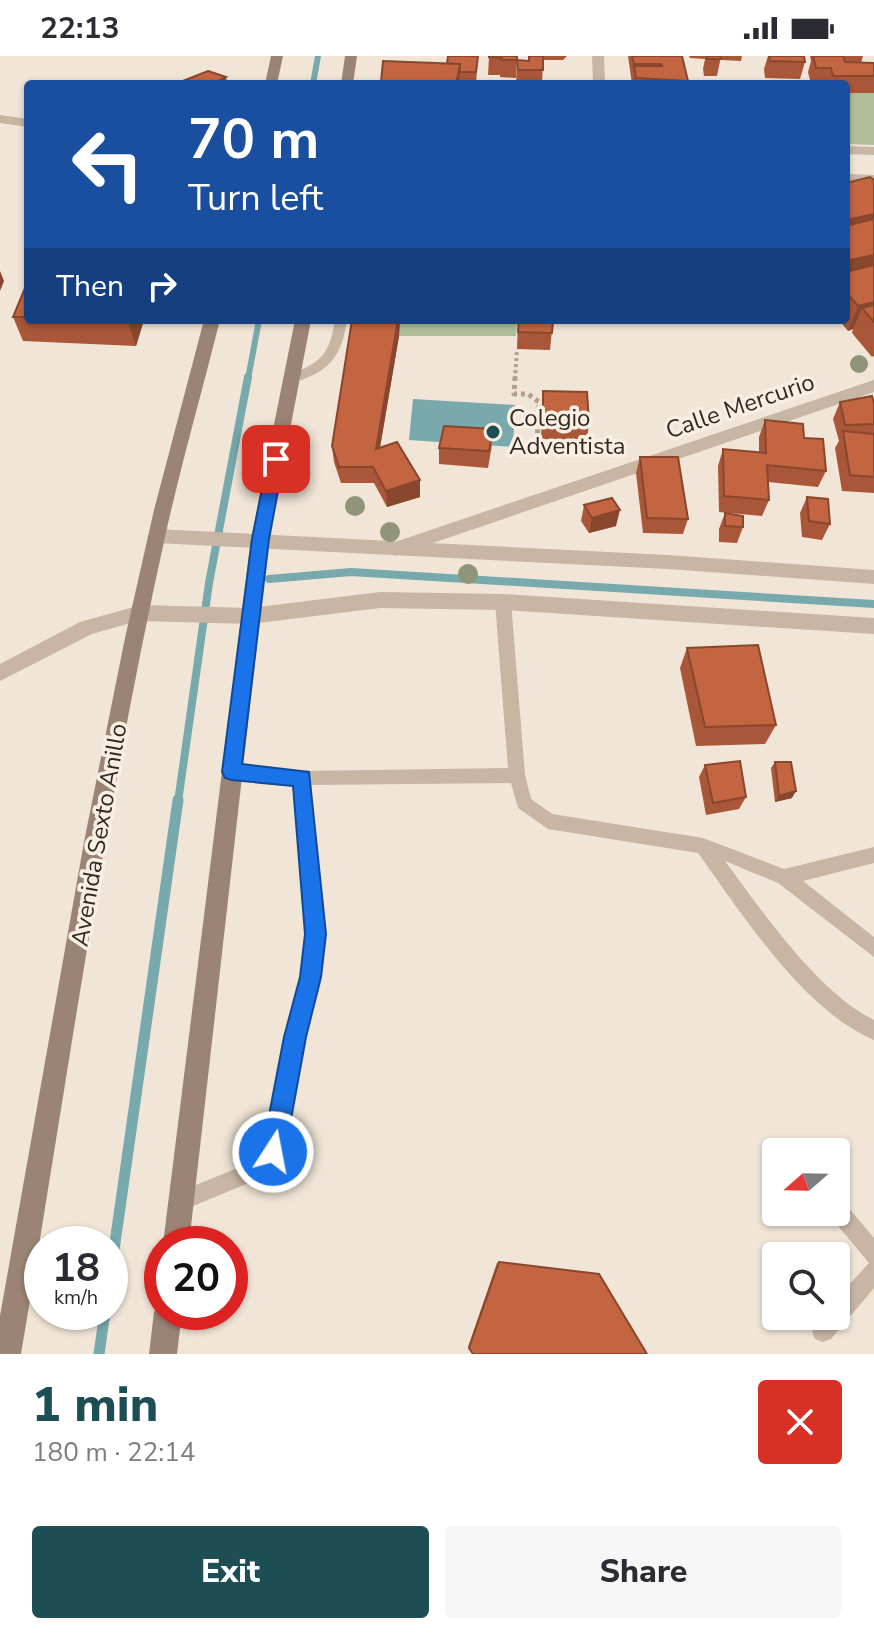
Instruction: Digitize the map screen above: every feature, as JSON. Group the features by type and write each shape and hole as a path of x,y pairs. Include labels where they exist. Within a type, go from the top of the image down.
{"main road":[{"path":"272,80 277,56"},
{"path":"348,80 351,56"},
{"name":"Avenida Sexto Anillo","path":"7,1354 95,850 156,536 211,324"},
{"path":"178,1226 260,539 302,324"},
{"path":"163,1354 166,1330"}],"street":[{"path":"598,56 599,80"},
{"path":"0,119 24,122"},
{"path":"850,150 874,151"},
{"path":"850,178 874,179"},
{"name":"Calle Mercurio","path":"395,549 874,386"},
{"path":"156,536 668,562 874,577"},
{"path":"0,673 87,628 141,613 250,616 380,600 503,602 874,626"}],"lane":[{"path":"291,379 318,369 332,357 340,324"},
{"path":"503,602 517,775 524,803 548,821 703,846 784,877 874,948"},
{"path":"232,772 302,778 517,775"},
{"path":"181,1201 259,1169 273,1152 295,1037 311,977 316,934 302,778"},
{"path":"703,846 745,903 835,1008 861,1027 874,1030"},
{"path":"784,877 874,855"},
{"path":"850,1225 874,1255"},
{"path":"850,1300 874,1272"}],"path":[{"path":"517,349 514,394 528,394 539,402 537,444"}],"green space":[{"path":"850,91 874,92 874,145 850,144"},
{"path":"400,324 517,324 516,336 399,336"}],"water":[{"path":"413,399 515,405 513,447 409,440"}],"building":[{"path":"448,56 478,56 476,72 460,72 460,64 447,64"},
{"path":"489,56 517,56 517,60 501,60"},
{"path":"529,56 543,56 543,70 518,70 517,60 529,61"},
{"path":"632,56 682,56 688,80 636,78 634,66 662,66 634,64"},
{"path":"707,56 721,56 721,59 707,59"},
{"path":"769,56 804,56 805,62 770,61"},
{"path":"813,56 843,56 845,62 874,63 874,76 833,76 831,68 816,68"},
{"path":"383,61 460,64 457,80 381,80"},
{"path":"208,71 226,77 220,80 185,80"},
{"path":"870,177 874,180 874,214 850,219 850,182"},
{"path":"874,219 874,255 850,260 850,225"},
{"path":"874,265 874,302 858,306 850,297 850,271"},
{"path":"24,291 24,317 13,317"},
{"path":"874,305 874,322 862,308"},
{"path":"351,324 397,324 376,449 397,442 420,480 386,491 373,467 339,467 332,446"},
{"path":"519,324 553,324 552,333 518,332"},
{"path":"543,391 587,392 589,423 543,423"},
{"path":"872,396 874,424 845,425 840,402"},
{"path":"765,420 803,424 804,438 823,439 826,471 767,465 769,500 724,496 723,449 766,453"},
{"path":"444,426 493,429 489,451 439,448"},
{"path":"843,431 874,434 874,477 850,475"},
{"path":"640,457 678,457 688,519 647,518"},
{"path":"807,497 828,499 830,524 809,521"},
{"path":"612,498 620,510 592,518 584,505"},
{"path":"725,513 743,516 743,527 725,526"},
{"path":"758,645 776,725 705,727 687,648"},
{"path":"740,761 746,797 713,803 705,765"},
{"path":"775,762 791,762 796,791 779,796"},
{"path":"499,1262 599,1274 647,1354 473,1354 469,1348"}],"waterway":[{"path":"314,80 318,56"},
{"path":"248,379 258,324"},
{"path":"178,802 209,583 248,377"},
{"path":"269,579 351,572 874,604"},
{"path":"117,1226 178,800"},
{"path":"99,1354 102,1330"}],"place":[{"name":"Colegio Adventista","path":"493,432"}],"route":[{"path":"273,1152 295,1037 311,977 316,934 306,851 302,778 232,772 260,539 276,459"}]}
